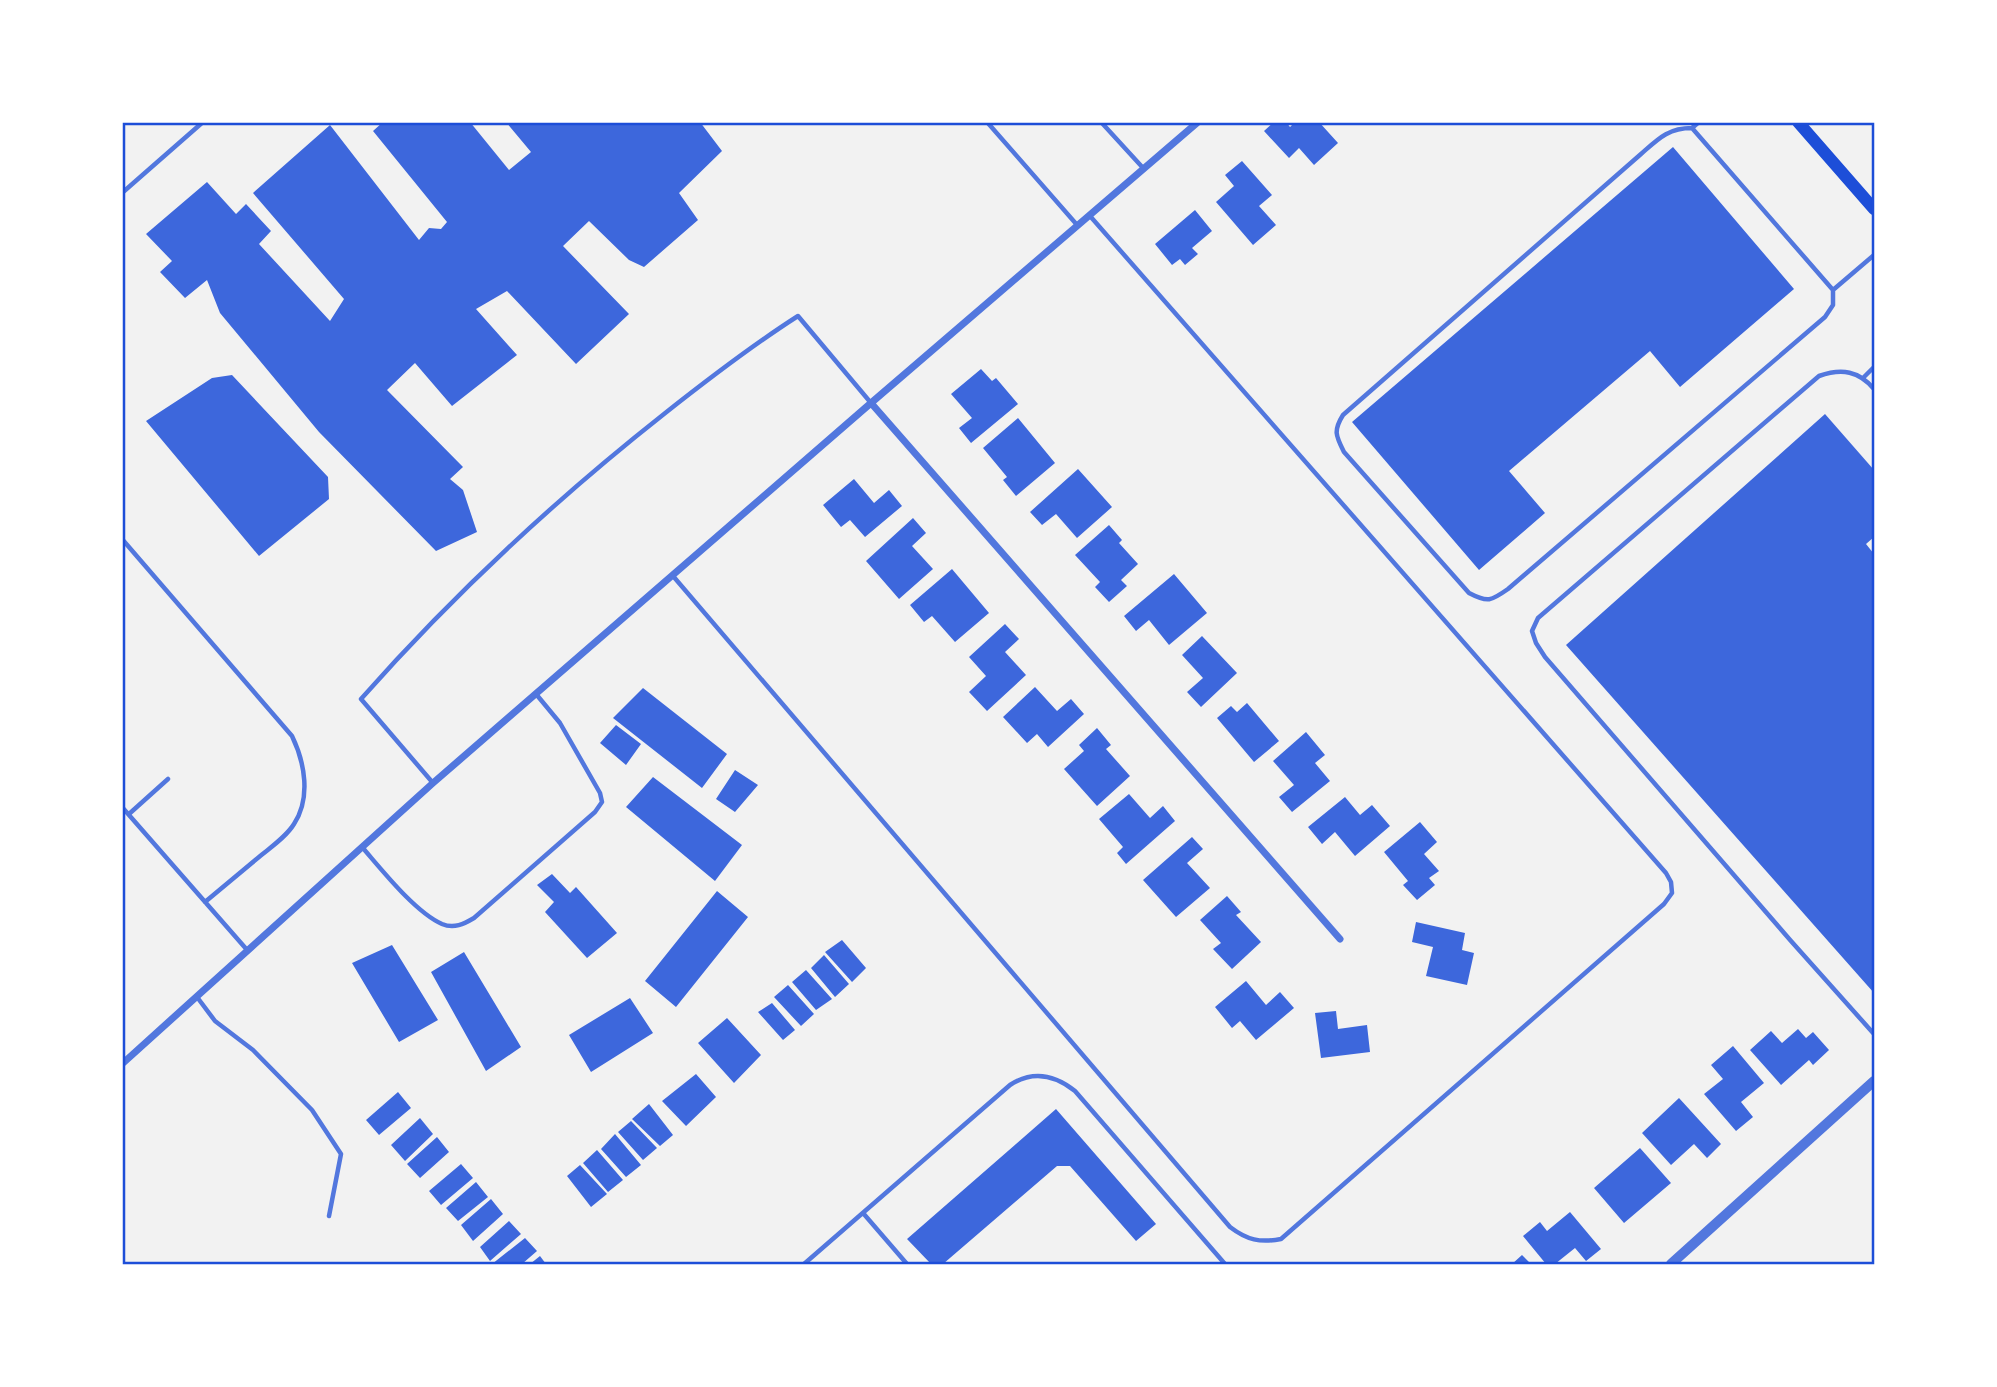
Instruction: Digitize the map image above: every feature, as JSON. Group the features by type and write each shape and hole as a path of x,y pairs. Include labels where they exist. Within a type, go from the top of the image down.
{"main road":[{"path":"1798,122 1874,209"}],"street":[{"path":"122,1064 433,783 1198,122"},
{"path":"871,403 1340,939"},
{"path":"1671,1265 1874,1082"}],"lane":[{"path":"122,193 203,122"},
{"path":"987,122 1078,226"},
{"path":"1101,122 1144,169"},
{"path":"1692,128 1833,290 1833,305 1825,317 1494,599 1483,600 1469,593 1344,452 1336,435 1336,425 1343,415 1665,134 1680,128 1692,128 1699,122"},
{"path":"673,575 1230,1227 1242,1236 1256,1241 1280,1239 1286,1234 1664,904 1672,892 1671,882 1666,873 1090,216"},
{"path":"1833,290 1874,255"},
{"path":"433,783 361,699 446,608 555,505 690,393 797,316 871,403"},
{"path":"1864,377 1874,368"},
{"path":"1874,389 1864,377 1833,371 1819,376 1538,618 1532,631 1545,657 1874,1034"},
{"path":"122,539 292,736 299,751 305,792 294,825 281,839 205,901"},
{"path":"362,847 398,889 424,912 443,924 462,925 474,918 585,821 602,802 600,793 559,723 536,694"},
{"path":"129,814 168,779"},
{"path":"122,807 248,951"},
{"path":"197,997 215,1021 254,1050 312,1110 341,1154 329,1216"},
{"path":"804,1265 1010,1085 1030,1075 1054,1078 1075,1091 1225,1265"},
{"path":"863,1213 907,1265"}],"building":[{"path":"383,122 470,122 509,170 531,152 506,122 700,122 722,151 679,193 698,220 644,267 629,260 589,221 563,246 629,314 576,364 507,291 476,309 517,355 452,406 415,363 387,390 463,467 450,479 463,490 477,532 436,551 319,432 220,313 207,280 185,298 160,272 172,261 146,234 207,182 236,214 246,204 271,231 259,244 330,321 344,299 253,193 330,125 419,240 429,228 441,229 447,222 373,131"},
{"path":"1274,122 1286,122 1290,127 1295,122 1319,122 1338,143 1314,165 1299,148 1289,158 1264,131"},
{"path":"1673,147 1794,289 1680,387 1650,351 1509,471 1545,513 1479,570 1352,422"},
{"path":"1242,161 1272,195 1259,206 1276,225 1253,245 1216,202 1234,186 1225,175"},
{"path":"1195,210 1212,231 1192,248 1198,254 1185,265 1180,259 1172,265 1155,244"},
{"path":"981,369 992,381 996,378 1018,404 971,443 959,428 972,418 951,394"},
{"path":"232,375 328,477 329,499 259,556 146,421 212,378"},
{"path":"1825,414 1874,470 1874,537 1866,544 1874,554 1874,993 1566,645"},
{"path":"1018,418 1055,463 1016,496 1003,480 1007,477 983,448"},
{"path":"1078,469 1112,507 1077,538 1056,514 1042,525 1030,512"},
{"path":"854,479 874,503 889,490 902,506 865,537 850,520 841,527 823,505"},
{"path":"913,518 926,533 912,546 933,569 899,599 866,561"},
{"path":"1109,525 1122,540 1119,543 1138,564 1121,580 1127,586 1109,602 1095,587 1100,582 1075,555"},
{"path":"952,569 989,613 955,642 932,616 924,622 910,605"},
{"path":"1174,574 1207,613 1169,645 1149,620 1136,631 1124,616"},
{"path":"1005,624 1019,639 1005,652 1026,675 987,711 969,692 986,676 969,657"},
{"path":"1202,636 1237,673 1201,707 1187,692 1203,678 1182,655"},
{"path":"1035,687 1057,711 1071,699 1084,714 1048,747 1037,734 1027,743 1003,717"},
{"path":"643,688 727,754 702,788 613,718"},
{"path":"1247,703 1279,741 1254,762 1217,718 1231,706 1237,712"},
{"path":"616,725 641,744 626,765 600,743"},
{"path":"1097,728 1111,745 1106,749 1130,776 1097,806 1064,769 1084,751 1079,745"},
{"path":"1306,732 1325,755 1315,763 1330,781 1292,812 1279,797 1294,785 1273,761"},
{"path":"735,770 758,785 735,812 716,799"},
{"path":"653,777 742,845 715,881 626,807"},
{"path":"1129,794 1150,818 1163,806 1175,821 1126,864 1117,853 1123,847 1099,819"},
{"path":"1345,797 1360,815 1372,805 1390,826 1355,856 1335,832 1322,844 1308,827"},
{"path":"1420,822 1437,842 1424,854 1439,871 1429,878 1435,885 1417,900 1403,885 1408,881 1384,852"},
{"path":"1192,837 1203,849 1187,863 1210,888 1176,917 1143,880"},
{"path":"552,874 570,893 576,887 617,933 587,958 545,912 554,902 537,885"},
{"path":"717,891 748,917 676,1007 645,981"},
{"path":"1227,896 1241,912 1236,915 1261,942 1232,969 1213,949 1221,943 1200,920"},
{"path":"1416,922 1465,933 1462,950 1474,953 1467,985 1426,976 1433,947 1412,942"},
{"path":"842,940 866,968 852,982 825,952"},
{"path":"392,945 438,1020 399,1042 352,963"},
{"path":"464,952 521,1047 486,1071 431,972"},
{"path":"824,955 849,984 835,997 811,968"},
{"path":"806,970 832,999 816,1010 792,982"},
{"path":"1246,981 1266,1005 1280,992 1294,1008 1256,1040 1240,1021 1232,1028 1215,1007"},
{"path":"788,985 814,1014 801,1026 774,997"},
{"path":"630,998 653,1033 591,1072 569,1035"},
{"path":"772,1003 795,1030 783,1040 758,1012"},
{"path":"1336,1011 1338,1029 1367,1025 1370,1052 1321,1058 1315,1013"},
{"path":"727,1018 761,1055 734,1083 698,1043"},
{"path":"1798,1029 1806,1038 1813,1032 1829,1050 1813,1065 1809,1060 1781,1085 1750,1050 1771,1031 1782,1043"},
{"path":"1733,1046 1764,1083 1741,1102 1753,1117 1736,1131 1704,1094 1723,1079 1711,1065"},
{"path":"696,1074 716,1097 686,1126 662,1101"},
{"path":"398,1092 411,1108 379,1135 366,1120"},
{"path":"1679,1098 1721,1144 1707,1158 1694,1144 1671,1165 1642,1133"},
{"path":"649,1104 673,1135 660,1146 632,1119"},
{"path":"1056,1109 1156,1224 1136,1241 1070,1166 1057,1166 943,1264 931,1264 907,1239"},
{"path":"420,1118 433,1134 405,1161 391,1145"},
{"path":"631,1121 657,1148 643,1160 618,1132"},
{"path":"615,1134 641,1165 626,1177 601,1149"},
{"path":"437,1137 449,1152 420,1178 407,1164"},
{"path":"1640,1148 1671,1183 1624,1223 1594,1188"},
{"path":"597,1150 623,1180 608,1192 583,1163"},
{"path":"461,1164 473,1178 441,1205 429,1191"},
{"path":"580,1165 607,1194 591,1207 567,1176"},
{"path":"476,1182 488,1197 458,1221 446,1208"},
{"path":"491,1199 503,1214 473,1241 461,1225"},
{"path":"1570,1212 1601,1249 1586,1261 1575,1248 1555,1264 1546,1264 1523,1236 1540,1222 1547,1231"},
{"path":"509,1221 521,1234 490,1261 480,1247"},
{"path":"525,1238 537,1251 522,1264 492,1264"},
{"path":"1522,1255 1531,1264 1512,1264"},
{"path":"540,1256 546,1264 530,1264"}]}
